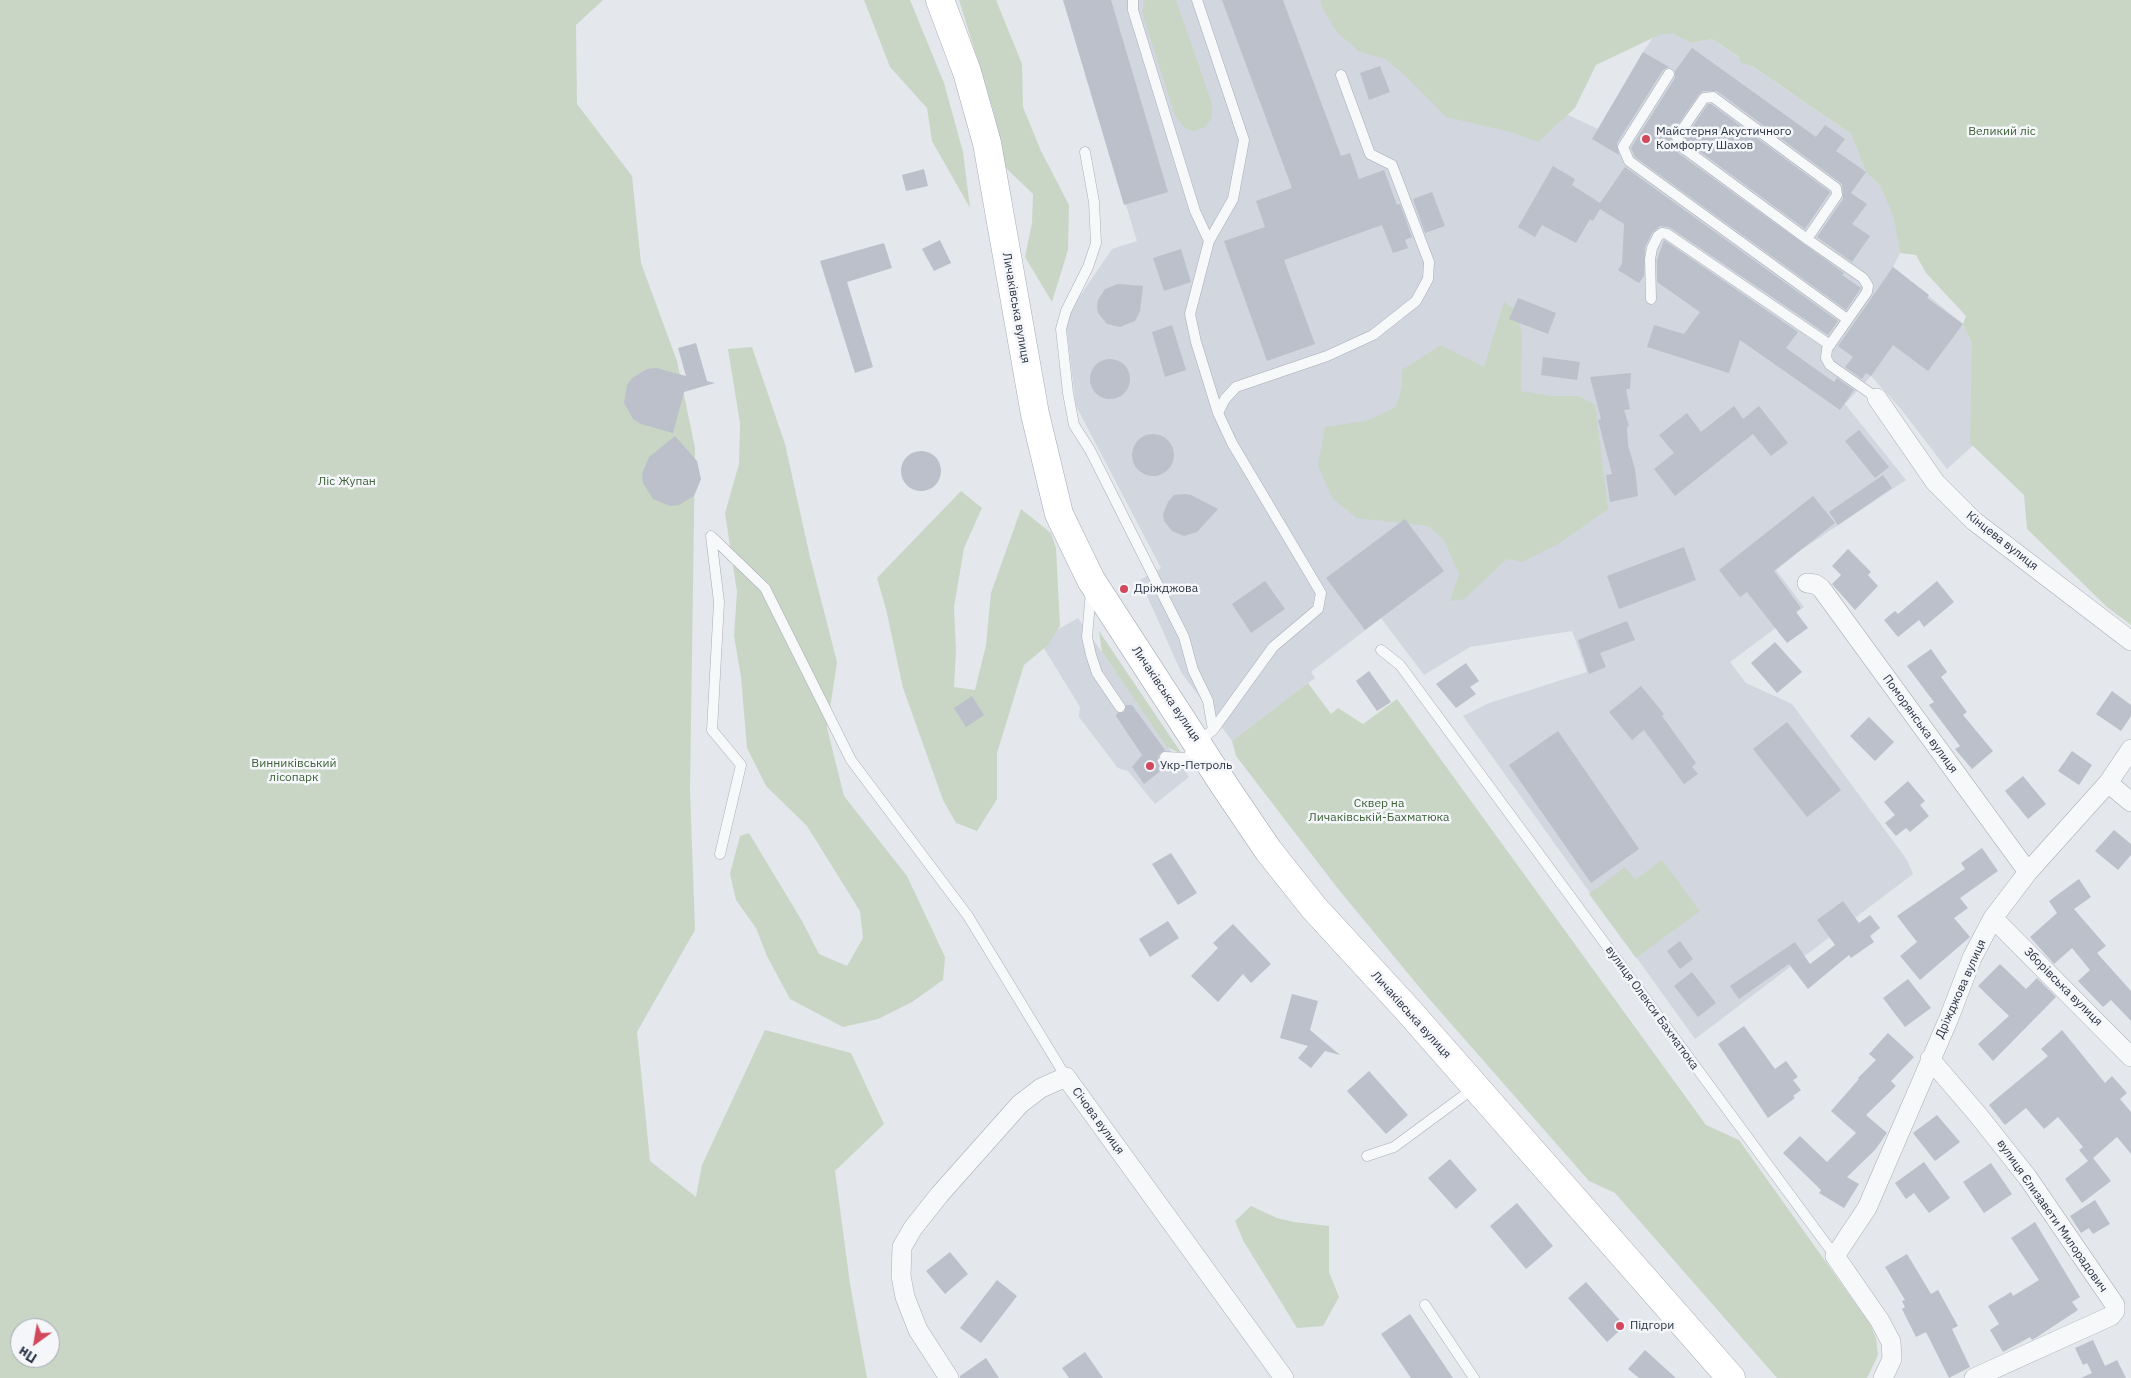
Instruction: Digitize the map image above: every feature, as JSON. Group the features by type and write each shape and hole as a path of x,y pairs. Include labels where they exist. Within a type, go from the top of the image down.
{"main road":[{"name":"Личаківська вулиця","path":"940,0 967,72 987,143 1035,414 1055,497 1074,548 1091,580 1206,736 1268,850 1314,908 1407,1009 1731,1378"}],"street":[{"name":"Кінцева вулиця","path":"1877,398 1935,482 1974,521 2131,641"},
{"name":"Поморянська вулиця","path":"1807,583 1815,584 1821,588 2028,872"},
{"name":"Дріжджова вулиця","path":"1835,1256 1866,1208 1972,958 1993,918 2028,872 2079,818 2108,783 2131,749"},
{"path":"2108,783 2131,802"},
{"name":"Зборівська вулиця","path":"1993,918 2131,1057"},
{"name":"вулиця Єлизавети Милорадович","path":"1930,1059 2028,1178 2115,1305 2111,1316 1974,1378"},
{"name":"Січова вулиця","path":"949,1378 918,1330 905,1297 901,1276 902,1247 913,1228 929,1208 1020,1104 1041,1088 1066,1077 1284,1378"},
{"name":"вулиця Олекси Бахматюка","path":"1835,1256 1880,1321 1892,1342 1892,1359 1883,1378"}],"lane":[{"path":"1133,0 1133,10 1195,211 1209,241"},
{"path":"1165,757 1187,758 1206,736 1273,647 1308,620 1318,609 1321,593 1232,443 1218,413 1196,342 1190,314 1209,241 1233,199 1244,140 1197,0"},
{"path":"1669,74 1623,147 1629,161 1847,319"},
{"path":"1218,413 1225,399 1236,387 1327,356 1373,335 1416,301 1428,279 1429,262 1392,165 1370,154 1341,75"},
{"path":"1807,239 1836,195 1836,188 1712,96 1704,98 1677,137 1679,143 1807,239 1863,278 1868,286 1867,292 1830,345 1826,358 1830,365 1877,398"},
{"path":"1086,152 1094,202 1096,243 1088,267 1066,310 1061,329 1068,393 1074,426 1090,450 1184,637 1193,670 1208,701 1206,736"},
{"path":"1651,299 1650,259 1652,248 1658,236 1662,233 1667,234 1830,345"},
{"path":"720,854 741,765 712,730 719,602 711,536 765,588 851,760 968,916 1066,1077"},
{"path":"1091,580 1087,637 1089,646 1097,673 1120,707"},
{"name":"вулиця Олекси Бахматюка","path":"1382,650 1400,665 1835,1256"},
{"path":"1367,1156 1394,1147 1475,1087"},
{"path":"1425,1305 1474,1378"}],"shaded area":[{"path":"1063,0 1343,0 1408,40 1598,129 1643,52 1661,26 1691,43 1712,39 1851,134 1866,172 1881,187 1895,218 1900,253 1893,267 1963,324 1985,373 1977,442 1947,469 1900,408 1871,376 1845,404 1906,480 1801,550 1776,570 1804,607 1730,662 1746,683 1792,704 1907,860 1913,874 1695,1039 1463,716 1489,703 1587,672 1572,631 1470,647 1424,675 1381,618 1311,672 1315,678 1232,741 1181,672 1140,580 1161,568 1076,406 1066,323 1071,309 1112,249 1137,241"},
{"path":"1078,618 1189,777 1155,804 1128,771 1118,768 1079,717 1080,707 1039,640"}],"green space":[{"name":"Ліс Жупан","path":"0,0 603,0 576,25 577,104 632,176 641,263 677,361 695,448 690,790 695,930 637,1032 650,1161 696,1197 702,1165 765,1030 851,1053 884,1124 835,1171 850,1284 867,1378 0,1378"},
{"path":"864,0 910,0 944,83 963,152 970,208 932,141 927,108 890,67"},
{"path":"959,0 996,0 1022,64 1023,107 1041,151 1069,205 1068,250 1052,302 1025,257 1032,223 1033,194 1005,167 994,113"},
{"path":"1145,0 1176,0 1212,104 1212,117 1205,127 1195,131 1186,129 1175,116 1142,12"},
{"name":"Великий ліс","path":"1320,0 2131,0 2131,625 2107,607 2027,529 2024,495 1970,443 1972,344 1963,324 1966,316 1926,273 1916,255 1900,253 1894,218 1881,187 1866,172 1851,134 1752,66 1741,63 1739,57 1712,39 1691,43 1672,33 1659,35 1596,65 1575,108 1538,142 1511,132 1446,117 1408,78 1385,59 1360,52 1336,31"},
{"path":"1504,302 1517,311 1522,334 1521,391 1551,396 1579,396 1595,405 1608,509 1560,543 1522,562 1507,559 1464,599 1450,601 1459,574 1444,540 1428,526 1357,518 1333,499 1318,466 1325,427 1366,421 1396,407 1402,387 1402,370 1441,345 1484,367"},
{"path":"752,347 785,444 810,557 837,662 827,728 844,796 907,876 945,957 943,980 912,1002 878,1019 843,1027 790,999 767,956 756,928 736,900 730,874 740,836 749,833 802,921 819,954 847,966 863,938 860,911 807,826 766,786 747,748 741,677 734,636 737,592 725,513 739,464 740,423 728,349"},
{"path":"961,491 982,508 964,548 954,607 956,650 954,687 975,690 986,645 991,593 1021,509 1051,533 1056,548 1060,626 1048,645 1024,665 997,753 997,799 977,831 956,823 943,800 903,688 886,609 877,578"},
{"path":"1099,631 1182,754 1167,747 1102,652"},
{"name":"Сквер на Личаківській-Бахматюка","path":"1308,683 1331,714 1338,708 1363,724 1397,699 1706,1125 1739,1140 1870,1324 1876,1338 1878,1355 1867,1378 1777,1378 1615,1193 1589,1181 1425,994 1339,890 1236,756 1232,741"},
{"path":"1662,860 1700,911 1636,958 1589,894 1625,867 1635,880"},
{"path":"1251,1206 1277,1218 1329,1226 1329,1272 1339,1297 1323,1326 1297,1328 1244,1242 1235,1221"}],"building":[{"path":"1063,0 1111,0 1168,192 1124,205"},
{"path":"1222,0 1283,0 1341,156 1350,153 1359,179 1384,170 1397,205 1400,204 1412,237 1405,240 1408,248 1393,253 1382,225 1284,260 1315,344 1267,361 1224,241 1265,227 1256,201 1292,188"},
{"path":"1692,48 1816,137 1825,125 1845,139 1836,151 1866,172 1851,193 1867,204 1852,224 1870,236 1852,262 1817,237 1843,199 1842,184 1717,91 1703,91 1699,94 1670,136 1678,153 1844,273 1842,275 1861,288 1846,310 1635,157 1631,148 1675,78 1675,71"},
{"path":"1643,52 1669,67 1663,70 1617,143 1619,155 1592,139"},
{"path":"1380,66 1390,92 1369,100 1360,73"},
{"path":"1708,104 1711,104 1830,192 1805,229 1687,142 1685,138"},
{"path":"1553,166 1575,179 1572,185 1600,203 1625,167 1838,321 1828,335 1669,227 1660,226 1652,233 1645,247 1644,276 1639,283 1618,270 1622,264 1624,224 1600,209 1593,221 1590,219 1576,243 1542,225 1535,237 1518,227"},
{"path":"924,169 928,186 906,191 902,175"},
{"path":"1432,192 1445,226 1425,233 1413,199"},
{"path":"940,240 951,263 934,271 922,249"},
{"path":"1664,240 1798,332 1786,348 1834,382 1837,378 1854,390 1840,410 1740,340 1729,373 1647,347 1654,325 1684,334 1700,312 1657,282 1657,260"},
{"path":"884,243 892,268 847,282 873,367 855,373 820,261"},
{"path":"1181,249 1191,282 1164,291 1153,258"},
{"path":"1893,267 1929,295 1927,298 1963,324 1928,371 1893,345 1871,376 1866,373 1862,379 1845,367 1853,357 1838,346"},
{"path":"1118,284 1143,286 1140,311 1135,321 1120,327 1107,324 1098,313 1097,306 1098,300 1105,289"},
{"path":"1518,298 1556,313 1548,334 1509,319"},
{"path":"1172,325 1186,370 1165,377 1152,332"},
{"path":"696,343 707,381 715,383 684,392 673,433 641,424 633,419 624,403 627,385 632,378 647,369 656,368 686,376 678,348"},
{"path":"1543,357 1580,362 1577,380 1541,375"},
{"path":"1114,359 1121,362 1127,368 1130,379 1129,387 1121,396 1114,399 1106,399 1099,396 1091,387 1090,375 1093,368 1102,360"},
{"path":"1631,373 1630,389 1626,389 1630,409 1624,410 1629,426 1627,427 1628,445 1635,469 1638,496 1610,502 1606,475 1612,474 1598,420 1601,419 1590,377"},
{"path":"1734,406 1743,419 1759,406 1788,443 1771,456 1753,434 1675,496 1654,469 1674,453 1659,435 1687,413 1701,432"},
{"path":"1859,430 1889,467 1875,478 1845,441"},
{"path":"1153,434 1168,440 1174,455 1168,470 1153,476 1138,470 1132,455 1138,440"},
{"path":"675,436 697,461 701,479 694,496 679,505 670,506 653,499 643,483 642,474 649,457"},
{"path":"925,451 932,454 938,460 941,471 940,479 932,488 925,491 917,491 910,488 902,479 901,467 904,460 913,452"},
{"path":"1883,475 1892,488 1838,525 1829,512"},
{"path":"1174,495 1191,495 1218,509 1197,532 1184,536 1172,531 1164,521 1163,514 1168,502"},
{"path":"1813,496 1835,523 1774,571 1801,608 1796,612 1808,628 1787,643 1747,592 1740,597 1719,570"},
{"path":"1405,519 1444,571 1365,630 1326,578"},
{"path":"1684,547 1696,580 1619,609 1607,576"},
{"path":"1848,549 1871,572 1868,575 1878,586 1855,610 1832,584 1841,575 1832,566"},
{"path":"1265,581 1285,609 1251,633 1232,604"},
{"path":"1937,581 1954,602 1924,627 1919,620 1898,637 1884,620 1895,611 1898,614"},
{"path":"1627,621 1635,640 1600,653 1606,667 1589,674 1578,640"},
{"path":"1775,642 1802,672 1777,693 1751,663"},
{"path":"1931,649 1947,672 1941,677 1967,712 1963,715 1993,751 1972,769 1955,749 1960,746 1929,705 1934,702 1907,666"},
{"path":"1466,663 1479,681 1470,687 1476,694 1456,708 1436,684"},
{"path":"1369,671 1391,702 1377,711 1356,681"},
{"path":"1641,686 1664,714 1662,716 1696,763 1692,767 1698,774 1684,784 1644,730 1632,740 1609,712"},
{"path":"2112,691 2131,705 2131,716 2121,731 2096,714"},
{"path":"972,696 984,715 966,727 954,708"},
{"path":"1126,705 1132,705 1165,750 1158,756 1159,761 1164,764 1163,769 1144,784 1132,767 1142,755 1116,716 1117,713 1124,712"},
{"path":"1869,717 1894,742 1875,761 1850,736"},
{"path":"1787,722 1841,790 1807,817 1753,749"},
{"path":"1558,731 1639,849 1591,883 1509,765"},
{"path":"2072,751 2092,765 2079,785 2058,771"},
{"path":"2023,776 2046,804 2028,819 2005,791"},
{"path":"1908,781 1925,801 1920,805 1929,816 1910,832 1906,828 1896,836 1885,823 1895,815 1884,802"},
{"path":"2114,830 2131,844 2131,855 2118,870 2095,851"},
{"path":"1982,848 1998,871 1960,898 1968,908 1954,918 1970,937 1920,980 1900,956 1917,942 1897,916 1965,869 1961,863"},
{"path":"1171,853 1197,893 1178,905 1152,864"},
{"path":"2079,879 2091,897 2074,909 2106,946 2097,953 2131,991 2131,1021 2111,1000 2103,1007 2078,981 2090,970 2072,948 2054,964 2030,937 2057,913 2049,901"},
{"path":"1843,901 1859,923 1870,915 1880,928 1870,936 1874,942 1851,958 1849,955 1808,989 1789,964 1739,999 1730,986 1795,942 1810,964 1835,945 1817,920"},
{"path":"1168,921 1179,938 1150,957 1139,939"},
{"path":"1233,924 1271,964 1251,983 1243,974 1218,1002 1191,976 1218,948 1213,943"},
{"path":"1680,941 1693,959 1680,969 1667,951"},
{"path":"2000,964 2026,989 2037,978 2056,997 1993,1061 1978,1044 2009,1016 1978,986"},
{"path":"1692,972 1716,1003 1698,1017 1674,986"},
{"path":"1908,979 1931,1008 1905,1027 1883,998"},
{"path":"1292,994 1318,1001 1310,1030 1340,1055 1325,1051 1311,1068 1298,1058 1308,1046 1280,1038"},
{"path":"1744,1026 1775,1069 1786,1061 1798,1077 1793,1080 1801,1090 1793,1096 1795,1098 1768,1118 1718,1044"},
{"path":"2062,1030 2105,1083 2112,1076 2127,1093 2120,1099 2131,1112 2131,1154 2117,1137 2093,1158 2111,1181 2082,1203 2065,1179 2088,1161 2079,1150 2083,1147 2058,1117 2044,1129 2026,1108 2005,1125 1989,1105 2048,1056 2041,1049"},
{"path":"1888,1033 1914,1057 1891,1081 1896,1086 1866,1115 1887,1133 1875,1150 1847,1177 1859,1184 1844,1208 1819,1193 1821,1190 1783,1153 1800,1136 1827,1162 1856,1133 1831,1111 1858,1078 1876,1060 1869,1054"},
{"path":"1369,1071 1408,1115 1386,1134 1347,1091"},
{"path":"1937,1115 1960,1142 1935,1161 1913,1133"},
{"path":"1450,1159 1477,1190 1456,1209 1428,1178"},
{"path":"1924,1162 1950,1198 1929,1213 1914,1193 1906,1199 1895,1183"},
{"path":"1991,1163 2012,1194 1984,1213 1963,1182"},
{"path":"2095,1200 2110,1224 2093,1234 2089,1228 2081,1233 2070,1216"},
{"path":"1517,1203 1553,1246 1526,1269 1490,1226"},
{"path":"2035,1222 2080,1297 2072,1302 2078,1310 2032,1340 2030,1337 2003,1352 1990,1330 1999,1324 1988,1306 2011,1292 2013,1296 2039,1280 2011,1238"},
{"path":"950,1252 968,1274 945,1294 926,1271"},
{"path":"1907,1254 1931,1294 1938,1290 1958,1326 1952,1329 1970,1367 1949,1378 1926,1332 1916,1337 1902,1309 1905,1307 1902,1301 1905,1300 1885,1267"},
{"path":"997,1280 1017,1296 981,1343 960,1328"},
{"path":"1586,1282 1625,1326 1607,1342 1568,1298"},
{"path":"1410,1314 1453,1378 1411,1378 1381,1334"},
{"path":"2093,1340 2105,1366 2117,1360 2126,1378 2081,1378 2092,1373 2087,1363 2083,1365 2075,1348"},
{"path":"1645,1350 1676,1378 1639,1378 1628,1369"},
{"path":"1085,1352 1103,1378 1069,1378 1062,1368"},
{"path":"986,1358 999,1378 960,1378 960,1376"}],"place":[{"name":"Майстерня Акустичного Комфорту Шахов","path":"1646,139"},
{"name":"Дріжджова","path":"1124,589"},
{"name":"Укр-Петроль","path":"1150,766"},
{"name":"Підгори","path":"1620,1326"}],"park label":[{"name":"Винниківський лісопарк","path":"294,771"}]}
